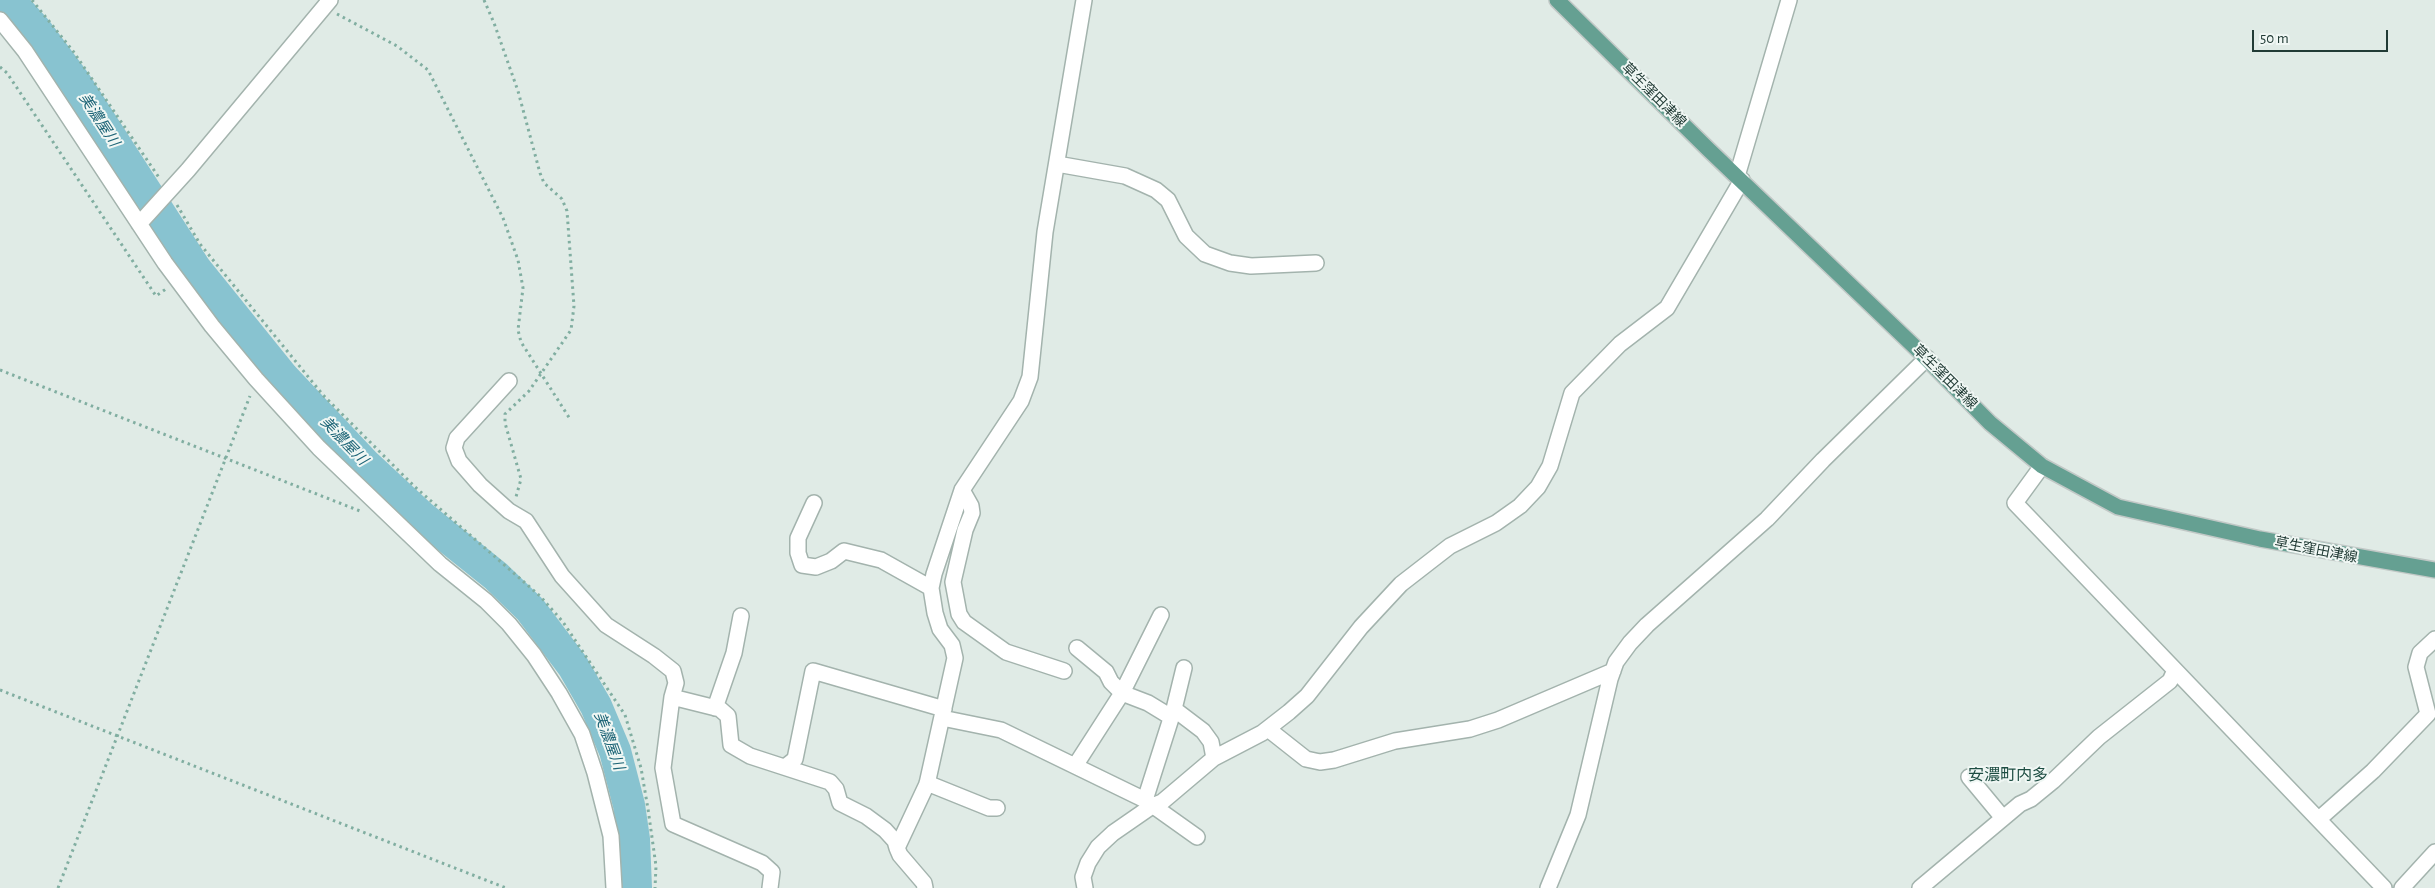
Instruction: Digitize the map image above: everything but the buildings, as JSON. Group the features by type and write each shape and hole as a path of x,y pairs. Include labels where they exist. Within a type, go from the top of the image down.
{"main road":[{"name":"草生窪田津線","path":"1557,0 1927,358 1990,423 2042,466 2118,506 2260,539 2435,570"}],"street":[{"path":"897,848 927,783 955,658 952,645 938,621 931,588 934,574 962,490 1021,401 1030,378 1045,232 1084,0"},
{"path":"1085,888 1083,877 1088,862 1098,847 1113,833 1149,803 1162,802 1214,758 1268,729 1307,696 1361,627 1401,584 1450,546 1496,523 1520,506 1538,487 1550,466 1572,393 1620,344 1667,308 1740,178 1789,0"},
{"path":"143,219 326,4"},
{"path":"0,20 25,52 143,219 178,280 212,326 256,379 319,448 440,564 486,601 509,624 534,655 559,693 582,734 605,806 611,836 614,888"},
{"path":"1057,164 1125,176 1156,190 1168,200 1186,236 1205,254 1230,263 1251,266 1316,263"},
{"path":"1548,888 1578,815 1616,662 1630,642 1646,625 1754,532 1822,460 1927,358"},
{"path":"509,381 457,438 454,448 459,461 510,512 526,521 562,576 606,625 654,656 673,671 676,683 672,697 663,768 673,824 762,863 772,872 770,888"},
{"path":"2042,466 2016,503 2384,888"},
{"path":"962,490 972,513 965,530 953,582 959,614 964,622 1006,652 1064,671"},
{"path":"814,503 798,538 798,553 802,565 816,567 830,561 844,551 881,560 931,588"},
{"path":"1075,766 1122,693 1161,614"},
{"path":"715,708 734,653 741,616"},
{"path":"2319,819 2372,771 2428,714 2416,667 2420,653 2435,639"},
{"path":"1077,648 1106,672 1111,682 1122,693 1172,713 1203,731 1212,742 1214,758"},
{"path":"1149,803 1184,668"},
{"path":"1920,888 2003,818 2053,781 2099,738 2170,681 2175,670"},
{"path":"785,767 795,759 813,671 943,714 1001,730 1149,803 1197,837"},
{"path":"1268,729 1306,759 1320,762 1334,760 1395,741 1479,726 1523,711 1590,679 1613,671"},
{"path":"672,697 720,709 728,716 731,745 750,756 830,782 836,789 840,803 866,816 885,830 895,841 900,856 924,883 925,888"},
{"path":"1968,777 2003,818"},
{"path":"927,783 989,808 997,808"},
{"path":"2402,888 2435,852"}],"path":[{"path":"32,0 73,51 200,244 323,395 415,487 540,596 563,622 625,715 641,768 656,866 655,888"},
{"path":"484,0 518,91 544,183 562,199 567,211 574,306 571,330 529,391 505,414 504,423 521,479 510,512"},
{"path":"326,4 397,46 428,70 503,218 518,260 523,288 518,330 521,342 570,419"},
{"path":"0,68 7,73 156,296 178,280"},
{"path":"0,370 226,457 230,462 373,516 383,510"},
{"path":"58,888 256,379"},
{"path":"0,690 506,888"}],"waterway":[{"name":"美濃屋川","path":"9,0 37,31 75,82 195,268 283,377 365,464 421,516 496,576 530,609 573,666 596,706 615,751 629,805 634,839 636,888"}],"district":[{"name":"安濃町内多","path":"2008,775"}]}
